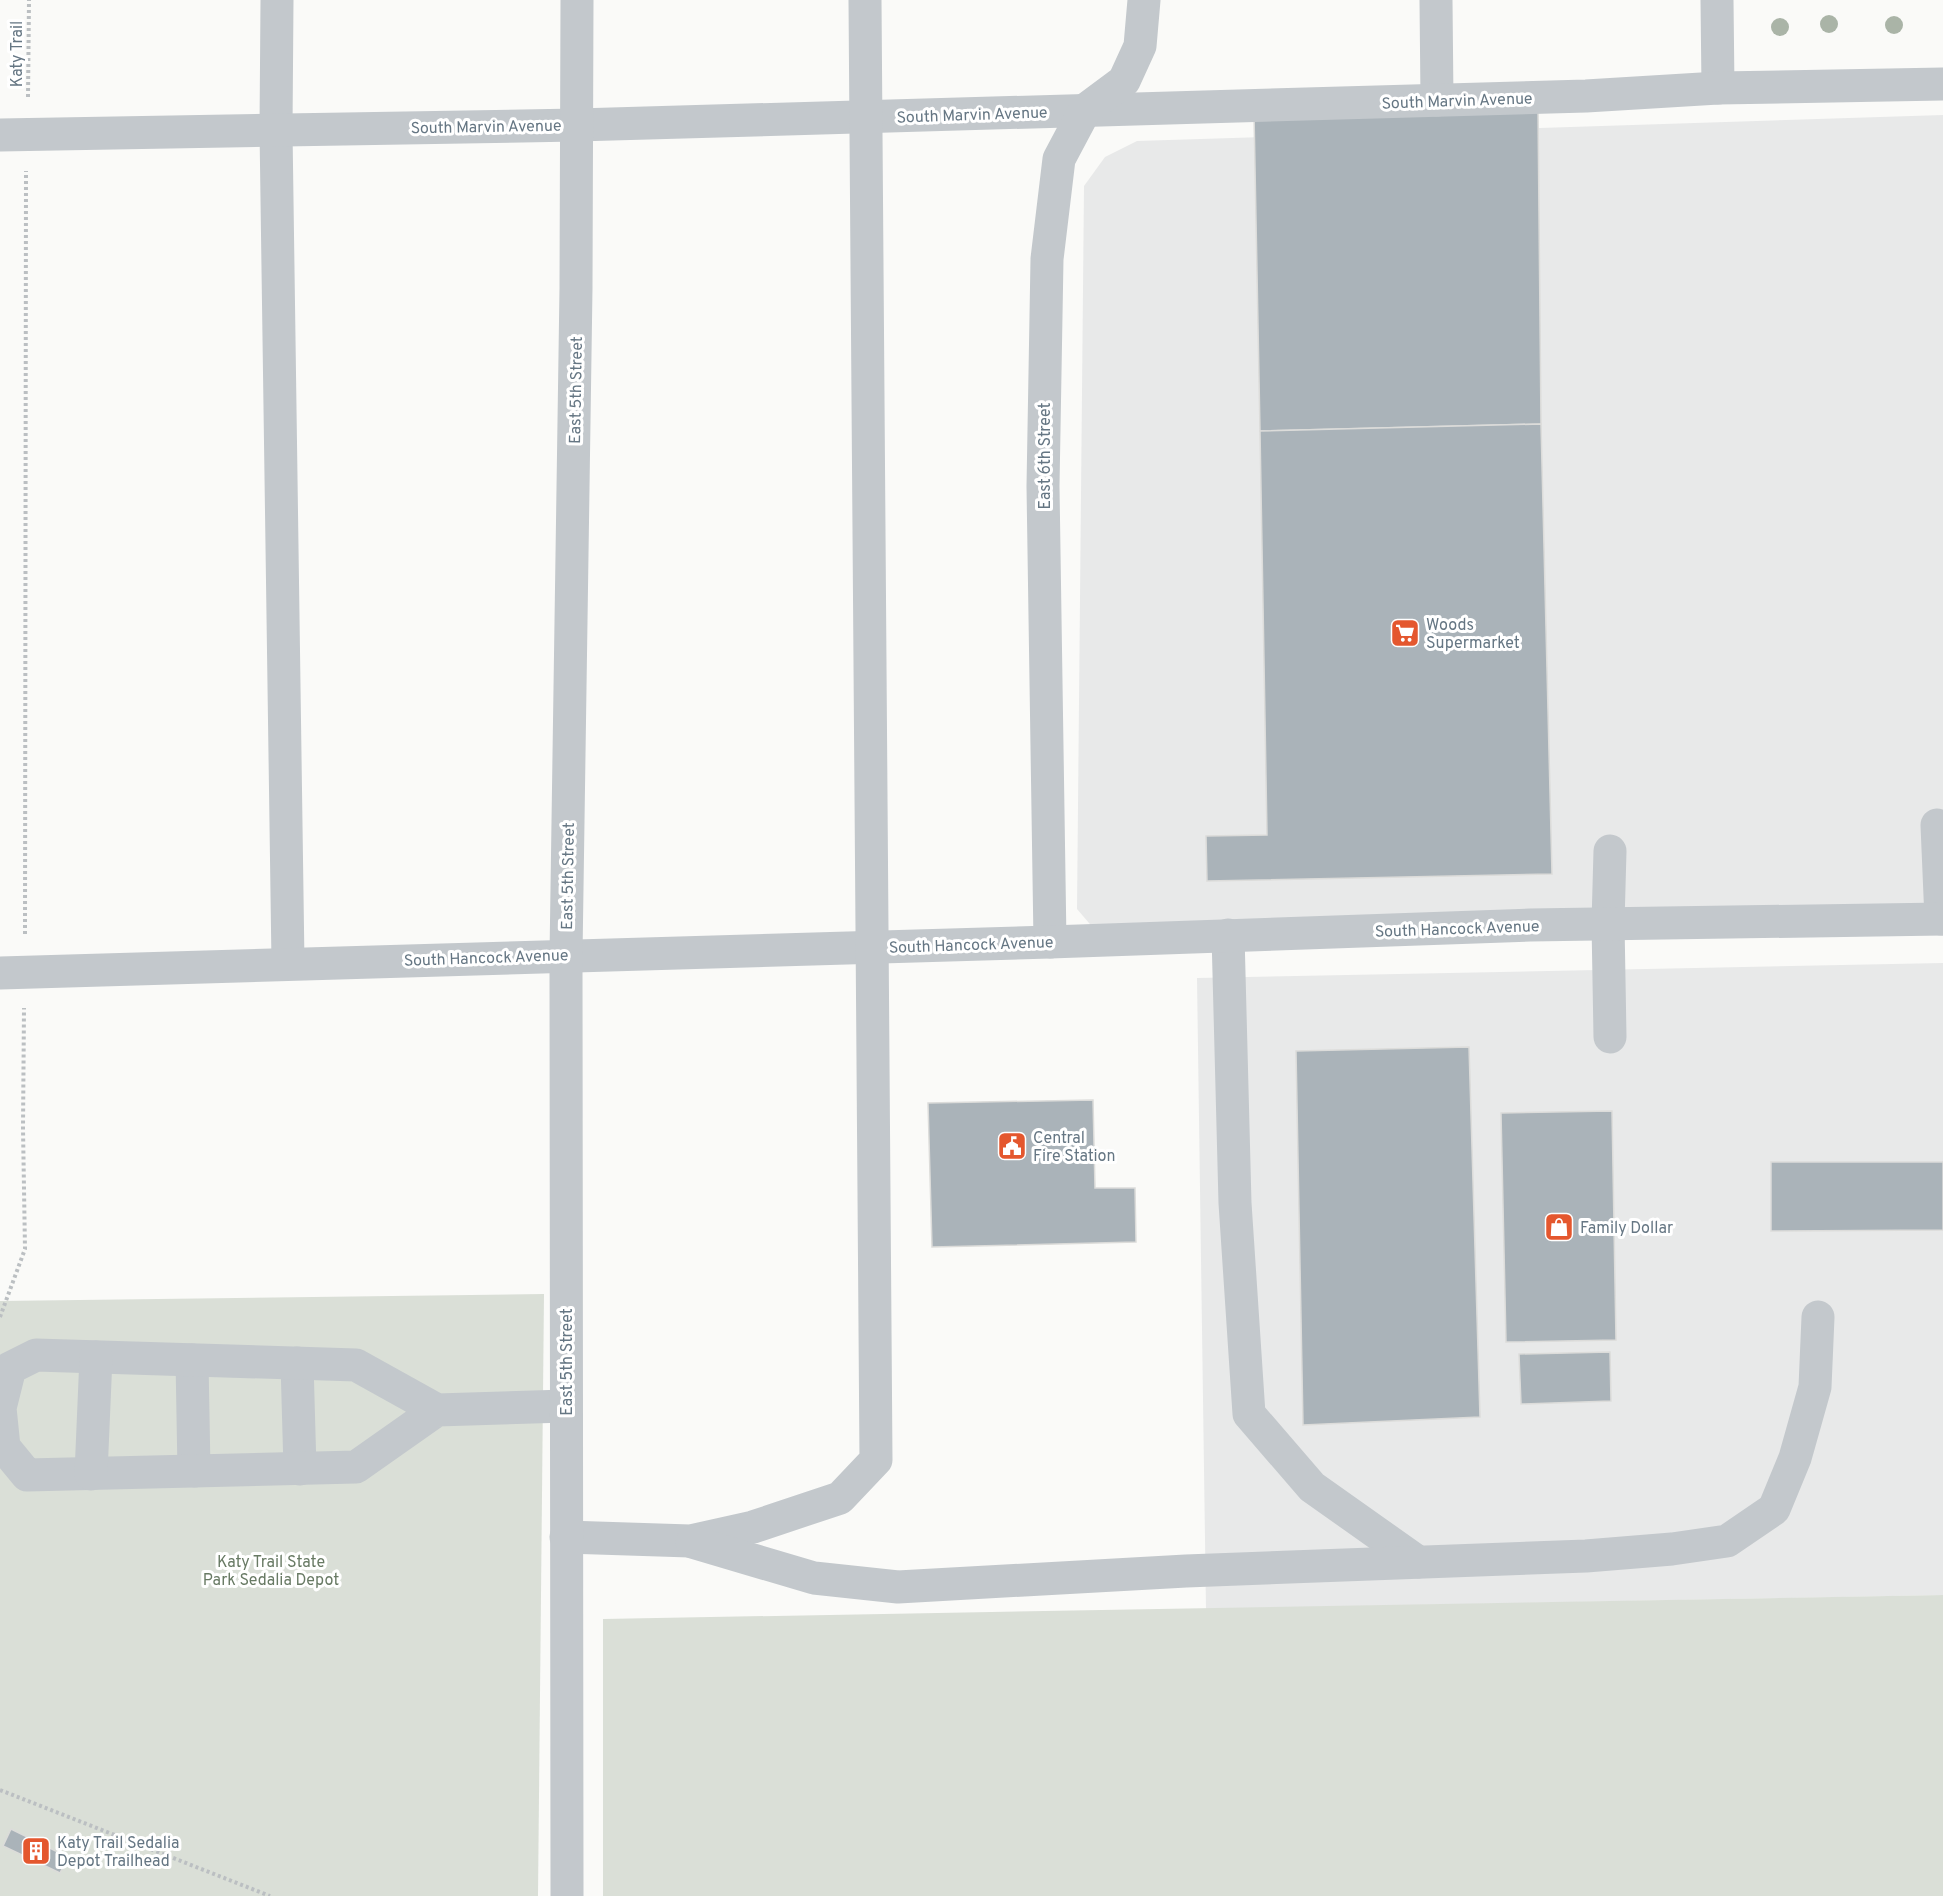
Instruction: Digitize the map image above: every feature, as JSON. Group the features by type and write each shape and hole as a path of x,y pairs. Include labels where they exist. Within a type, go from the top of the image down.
{"street":[{"path":"277,0 276,130 288,963"},
{"name":"East 5th Street","path":"567,1896 566,955 577,0"},
{"path":"566,1537 690,1541 753,1527 840,1498 876,1460 865,0"},
{"name":"East 6th Street","path":"1050,942 1043,486 1047,259 1059,159 1085,110 1124,81 1140,46 1144,0"},
{"path":"1436,0 1437,100"},
{"path":"1718,0 1718,88"},
{"name":"South Marvin Avenue","path":"0,135 577,125 1586,96 1718,88 1943,84"},
{"path":"1937,825 1942,920"},
{"path":"1610,851 1608,923 1610,1037"},
{"name":"South Hancock Avenue","path":"0,972 1050,942 1608,923 1942,920"},
{"path":"1227,935 1235,1203 1249,1414 1312,1487 1418,1562"},
{"path":"690,1541 814,1578 898,1587 1185,1571 1586,1556 1672,1550 1727,1541 1774,1509 1795,1458 1815,1387 1818,1317"},
{"path":"437,1410 356,1467 27,1475 4,1447 0,1408 10,1368 36,1355 356,1365 437,1410 566,1406"},
{"path":"91,1474 96,1357"},
{"path":"192,1360 194,1471"},
{"path":"297,1363 300,1469"}],"path":[{"name":"Katy Trail","path":"28,98 29,0"},
{"path":"25,942 26,171"},
{"path":"0,1317 25,1249 24,1005"},
{"path":"0,1790 270,1896"}],"shaded area":[{"path":"1943,115 1943,905 1095,930 1077,909 1084,186 1105,157 1137,141"},
{"path":"1943,963 1943,1595 1206,1609 1197,978"}],"green space":[{"name":"Katy Trail State Park Sedalia Depot","path":"544,1294 538,1896 0,1896 0,1301"},
{"path":"1943,1595 1943,1896 603,1896 603,1619"}],"building":[{"path":"1538,110 1541,424 1260,431 1254,114"},
{"name":"Woods Supermarket","path":"1541,424 1552,874 1207,881 1206,836 1267,835 1260,431"},
{"path":"1469,1047 1480,1417 1303,1425 1296,1051"},
{"name":"Central Fire Station","path":"1093,1100 1095,1188 1135,1188 1136,1242 932,1247 928,1103"},
{"name":"Family Dollar","path":"1612,1111 1616,1340 1506,1342 1501,1113"},
{"path":"1771,1162 1943,1162 1943,1230 1771,1231"},
{"path":"1610,1352 1611,1401 1521,1404 1519,1354"},
{"name":"Katy Trail Sedalia Depot Trailhead","path":"11,1829 68,1857 60,1873 3,1846"}],"place":[{"name":"Woods Supermarket","path":"1405,633"},
{"name":"Central Fire Station","path":"1012,1146"},
{"name":"Family Dollar","path":"1559,1227"},
{"name":"Katy Trail Sedalia Depot Trailhead","path":"36,1851"}]}
